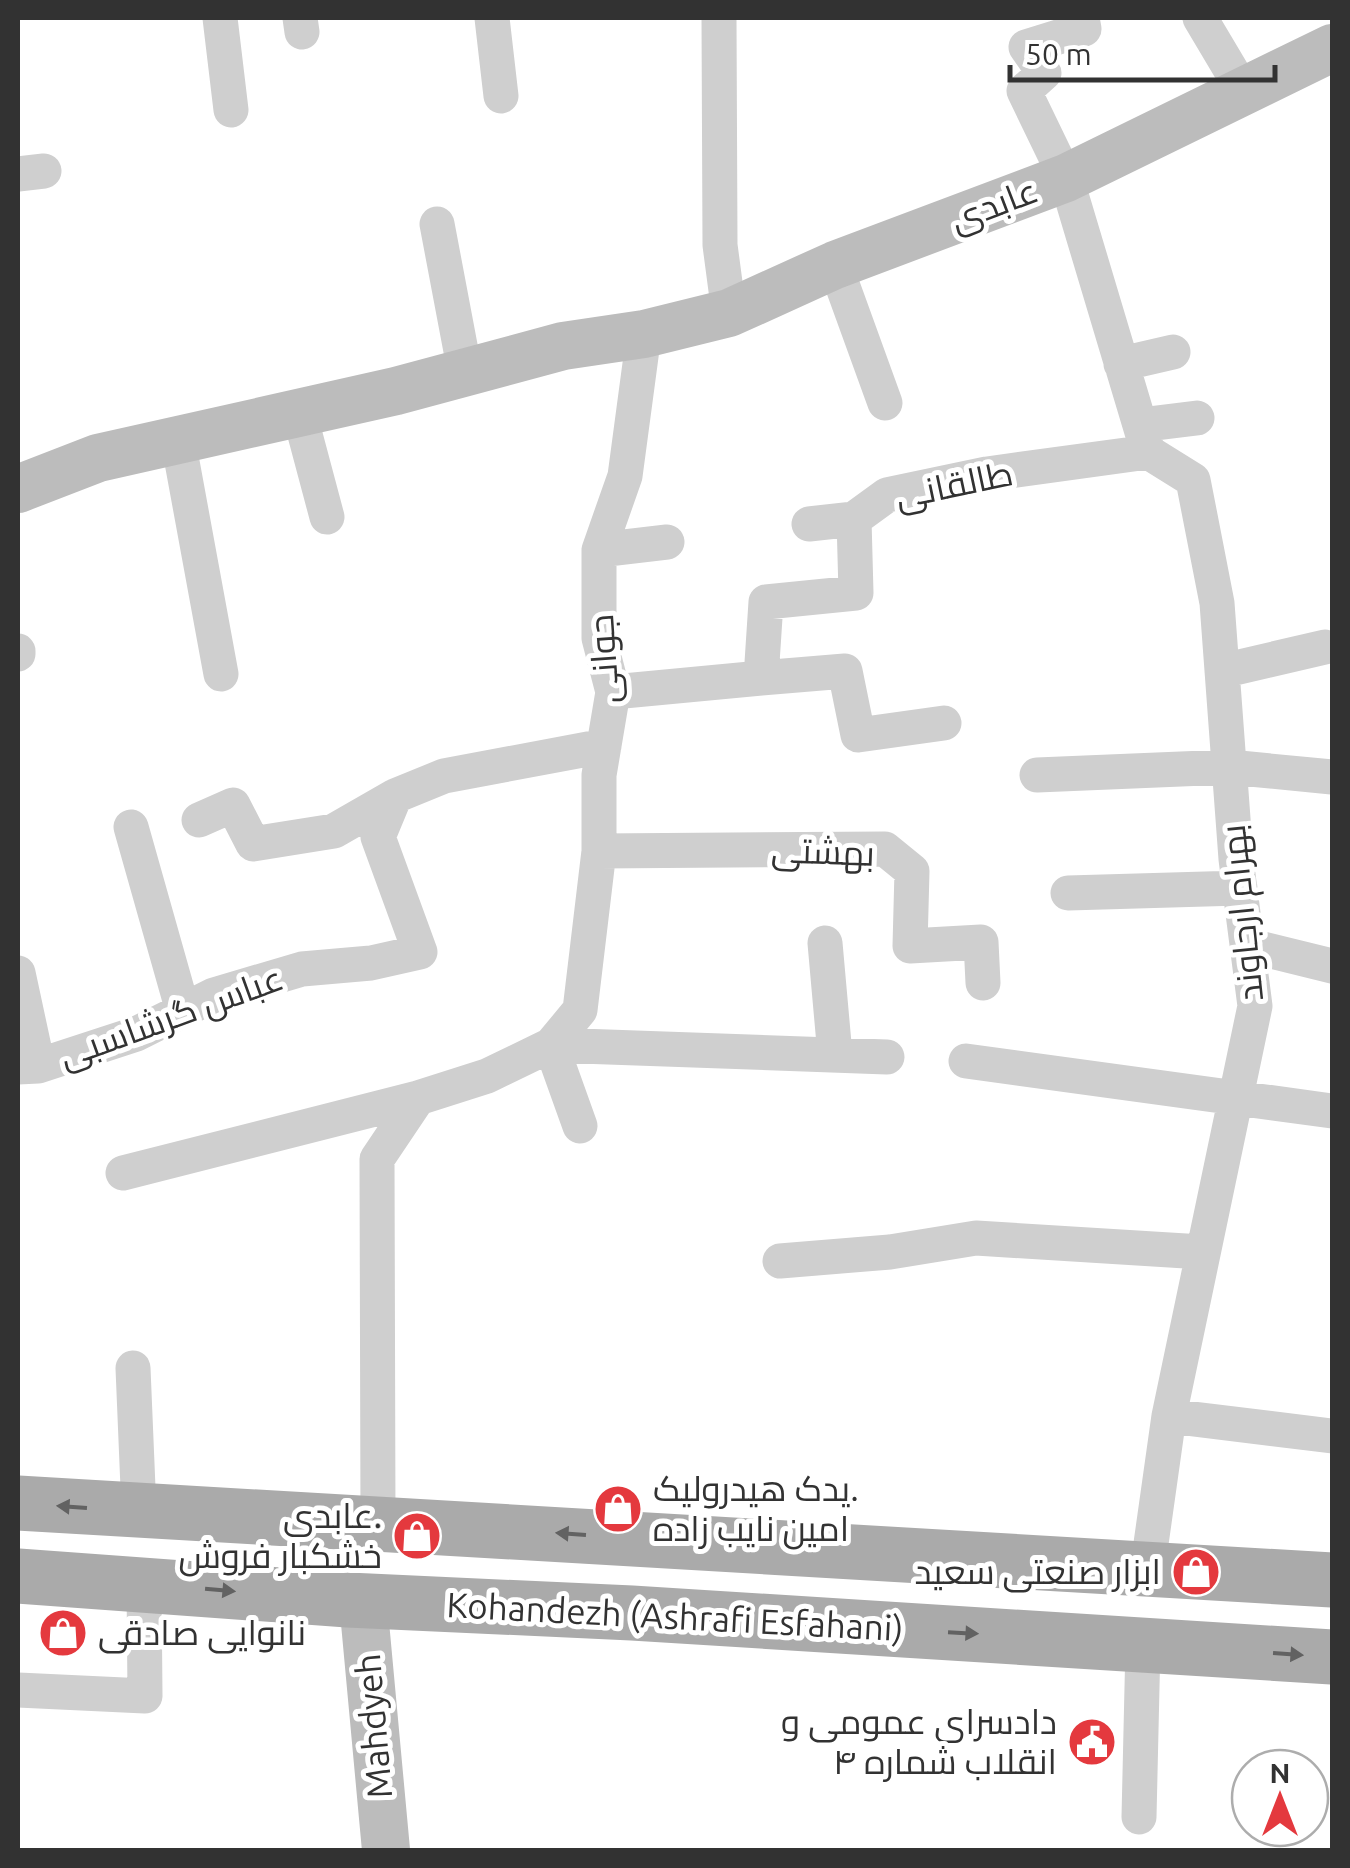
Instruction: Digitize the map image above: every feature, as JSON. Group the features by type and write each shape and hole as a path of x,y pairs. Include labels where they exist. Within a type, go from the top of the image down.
{"main road":[{"name":"Kohandezh (Ashrafi Esfahani)","path":"18,1503 378,1521 1147,1572 1332,1580"},
{"name":"Kohandezh (Ashrafi Esfahani)","path":"18,1576 363,1601 1332,1658"}],"street":[{"path":"220,18 231,110"},
{"path":"492,18 501,96"},
{"path":"719,18 720,245 730,313"},
{"path":"1082,18 1084,29 1026,47 1044,74 1024,91 1066,178 1144,439"},
{"path":"1200,18 1244,92"},
{"name":"عابدی","path":"644,334 730,313 835,265 1066,178 1332,48"},
{"path":"437,224 465,372"},
{"path":"835,265 885,403"},
{"path":"18,490 98,458 563,346 644,334"},
{"name":"جوانی","path":"123,1173 418,1098 487,1076 551,1046 580,1010 599,851 599,775 613,692 599,638 599,550 625,476 644,334"},
{"path":"1122,364 1173,352"},
{"path":"299,412 326,518"},
{"name":"طالقانی","path":"761,678 766,602 856,593 854,519 887,495 1144,439 1197,418"},
{"name":"بهرام ارجاوند","path":"1144,439 1193,480 1217,603 1228,767 1255,1006 1168,1416 1147,1572"},
{"path":"178,440 222,674"},
{"path":"809,524 854,519"},
{"path":"599,550 667,542"},
{"path":"1222,671 1325,647"},
{"path":"613,692 844,670 858,735 944,724"},
{"path":"199,820 233,805 253,844 334,831 395,796 444,776 604,746"},
{"path":"1037,775 1228,767 1332,777"},
{"name":"عباس گرشاسبی","path":"28,1067 136,1034 214,995 302,968 371,963 420,952 378,836 395,796"},
{"path":"130,827 183,1011"},
{"name":"بهشتی","path":"599,851 885,849 912,871 910,946 980,942 983,983"},
{"path":"1068,894 1240,888"},
{"path":"825,943 835,1056"},
{"path":"1247,945 1332,966"},
{"path":"18,973 28,1067"},
{"path":"580,1126 551,1046 887,1057"},
{"path":"966,1061 1234,1101 1332,1111"},
{"path":"378,1521 377,1159 418,1098"},
{"path":"780,1261 890,1252 976,1238 1202,1252"},
{"path":"133,1368 138,1512"},
{"path":"1168,1416 1332,1436"},
{"path":"18,1690 146,1696 144,1584"},
{"name":"Mahdyeh","path":"363,1601 386,1850"},
{"path":"1139,1817 1143,1644"}],"place":[{"name":"یدک هیدرولیک. امین نایب زاده","path":"618,1509"},
{"name":"عابدی. خشکبار فروش","path":"417,1536"},
{"name":"ابزار صنعتی سعید","path":"1196,1572"},
{"name":"نانوایی صادقی","path":"63,1633"},
{"name":"دادسرای عمومی و انقلاب شماره ۴","path":"1092,1742"}]}
